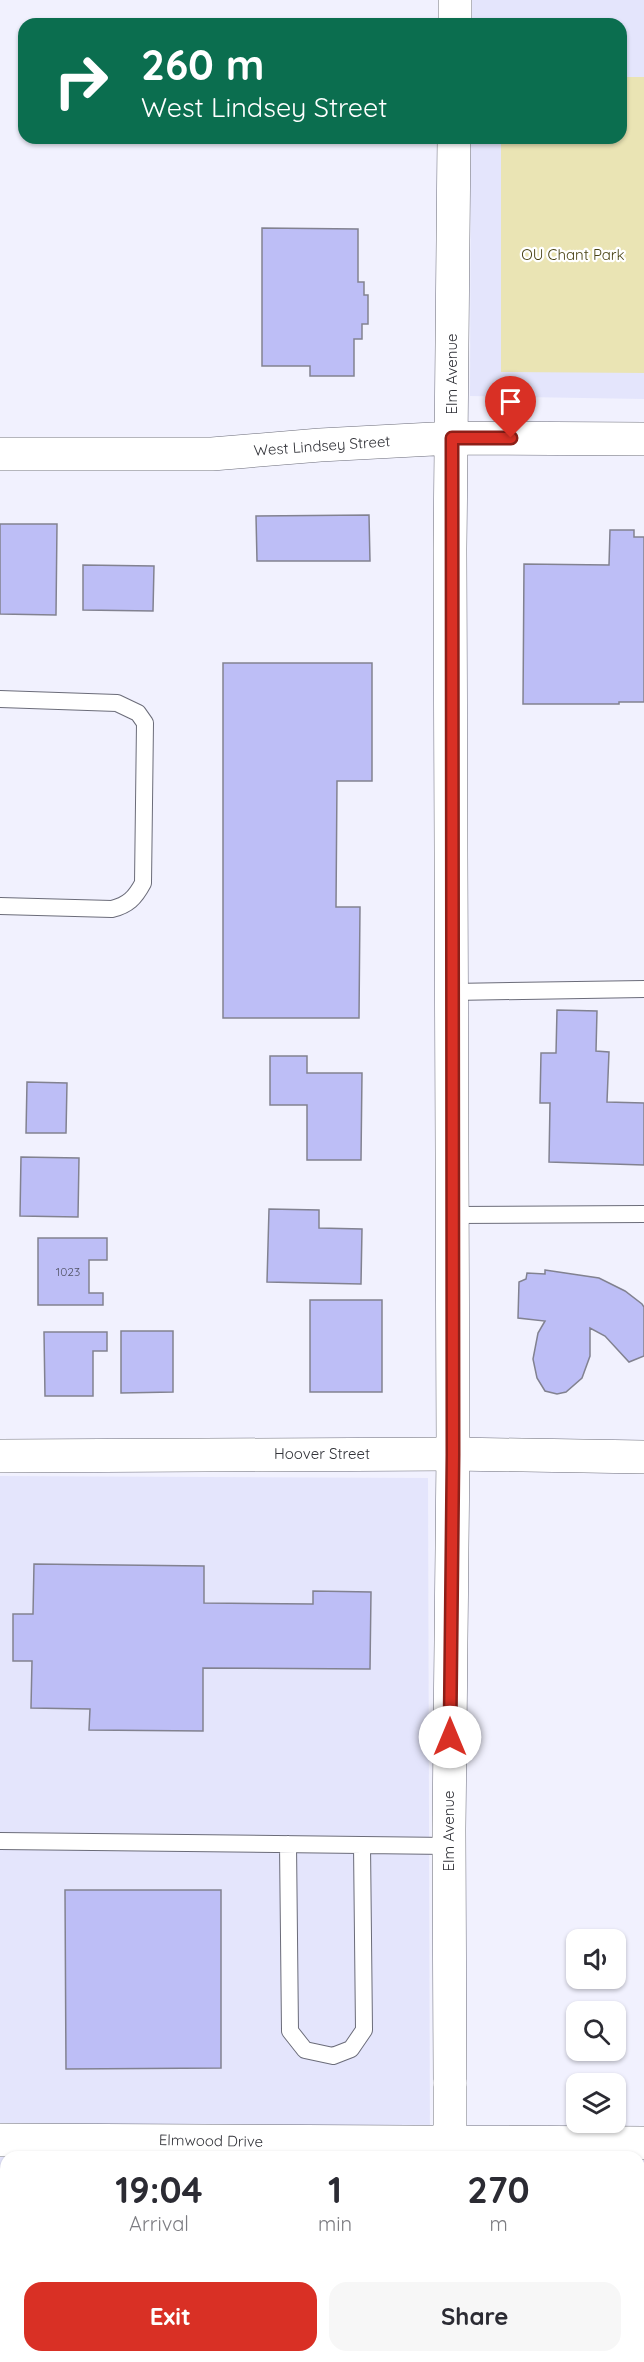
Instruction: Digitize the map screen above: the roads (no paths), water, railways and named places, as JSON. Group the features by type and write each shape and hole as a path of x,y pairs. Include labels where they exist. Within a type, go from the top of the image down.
{"street":[{"path":"455,0 455,18"},
{"name":"Elm Avenue","path":"450,2150 454,144"},
{"name":"West Lindsey Street","path":"0,453 212,454 452,438 644,439"},
{"name":"Hoover Street","path":"0,1456 453,1454 644,1457"},
{"name":"Elmwood Drive","path":"0,2139 450,2150 531,2143 644,2143"}],"lane":[{"path":"0,699 117,703 138,713 144,723 144,735 143,883 136,897 123,907 112,909 0,906"},
{"path":"452,992 644,989"},
{"path":"453,1215 644,1214"},
{"path":"0,1841 449,1846"},
{"path":"288,1844 290,2031 305,2050 333,2056 351,2049 364,2030 362,1845"}],"park label":[{"name":"OU Chant Park","path":"573,255"}]}
